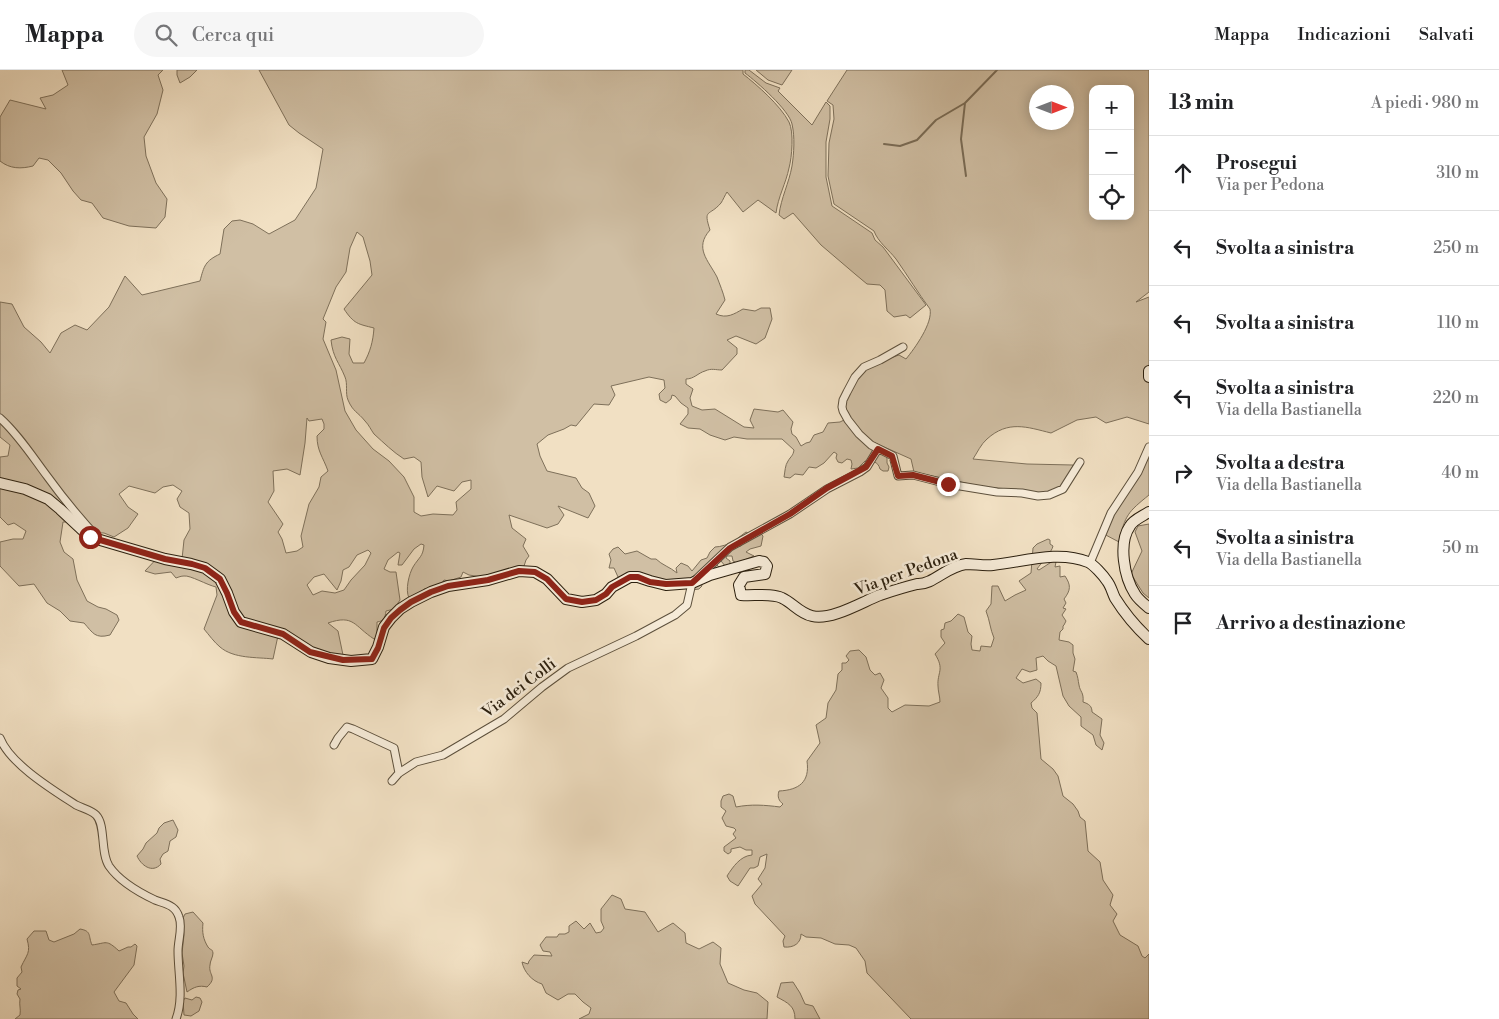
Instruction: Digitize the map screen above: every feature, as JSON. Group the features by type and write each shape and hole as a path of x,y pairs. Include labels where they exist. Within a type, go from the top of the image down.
{"street":[{"path":"903,347 864,367 855,378 843,400 843,412 848,420 859,434 878,449 892,456 898,476 913,475 982,490 1038,496 1050,495 1063,488 1080,462"},
{"path":"1149,371 1149,377"},
{"path":"0,418 27,449 68,505 100,541"},
{"path":"1149,447 1138,472 1111,513 1090,563 1107,581 1114,596 1130,620 1149,639"},
{"path":"0,483 25,488 48,499 90,537 165,559 205,568 220,579 236,617 241,622 283,634 310,652 329,658 351,661 372,659 378,648 384,628 395,614 411,602 448,586 488,580 519,571 535,572 547,579 566,599 582,602 596,600 606,594 612,587 630,577 638,577 650,582 666,584 692,583 730,548 790,514 827,488 866,467 878,449"},
{"path":"1149,512 1130,524 1124,538 1124,559 1127,579 1136,596 1149,608"},
{"name":"Via per Pedona","path":"692,583 710,575 749,563 764,562 767,566 765,574 744,577 738,584 741,595 777,596 796,609 812,616 818,616 835,614 879,596 921,584 936,578 956,566 967,564 993,565 1064,558 1090,563"},
{"name":"Via dei Colli","path":"392,781 399,773 416,762 443,755 504,719 568,668 636,636 675,615 687,605 692,583"},
{"path":"334,746 338,738 348,727 353,729 394,748 399,773"},
{"path":"0,738 13,758 62,796 98,817 101,825 104,853 108,865 116,875 126,884 173,908 179,916 180,1009 176,1019"}],"shaded area":[{"path":"62,70 163,70 158,75 163,90 157,114 144,137 146,156 156,183 167,199 165,217 156,228 129,226 103,218 92,203 81,200 61,173 48,160 39,158 33,166 20,168 8,166 0,161 0,117 10,100 46,109 40,98 53,95 68,85"},
{"path":"177,70 197,70 180,83"},
{"path":"259,70 743,70 743,74 774,102 789,122 792,138 790,163 776,213 758,200 743,212 727,192 721,203 707,215 710,230 705,236 703,248 704,254 717,277 725,300 716,314 727,316 743,309 755,311 761,308 770,308 772,319 765,338 756,344 736,336 727,340 737,348 737,354 722,370 707,370 686,379 686,384 693,389 690,398 692,406 702,410 715,409 744,427 754,428 750,420 754,409 778,412 783,410 793,422 792,434 801,446 810,442 814,435 823,432 828,423 844,420 858,437 887,456 888,471 883,471 876,463 870,461 865,461 858,468 851,469 851,460 847,459 842,463 838,462 837,454 834,452 824,463 816,468 809,467 803,475 795,474 790,478 784,477 786,464 794,450 782,439 734,437 725,440 700,429 688,428 680,424 688,414 688,408 672,395 671,399 666,403 660,400 659,394 665,388 664,380 649,377 611,386 615,395 609,405 594,404 576,426 571,425 548,435 537,444 547,471 576,478 582,488 589,493 595,506 588,518 558,506 564,515 558,524 547,528 509,515 512,528 526,539 523,546 529,556 524,566 488,578 469,575 463,572 461,577 449,581 444,580 441,584 424,589 423,592 409,598 407,587 409,578 413,567 422,555 424,545 421,544 414,549 402,565 398,565 400,553 398,552 388,560 384,569 396,572 400,600 394,609 386,611 383,620 377,622 377,636 374,639 349,621 343,620 328,623 338,631 343,655 322,653 279,631 273,659 232,654 216,643 204,629 217,595 216,587 187,576 176,578 171,572 155,574 145,571 162,553 182,559 184,540 190,529 189,513 180,507 177,499 182,491 173,485 163,487 155,493 129,486 119,494 128,507 138,514 128,528 114,537 104,533 80,532 66,522 63,522 60,542 64,552 73,559 77,580 87,601 117,615 119,620 110,635 101,636 95,634 84,623 70,621 60,611 47,603 34,584 19,586 0,566 0,542 23,539 26,531 14,523 8,525 0,517 0,457 8,456 10,445 0,437 0,302 12,304 24,327 50,353 61,333 75,325 87,330 109,307 125,276 142,295 200,281 206,265 211,259 220,254 224,229 232,221 240,220 253,224 269,234 295,220 316,188 323,149 289,125","holes":["357,232 363,237 372,275 344,309 357,323 374,328 371,347 364,363 353,363 349,354 350,339 342,337 331,340 335,356 346,380 348,400 374,434 392,450 404,459 414,457 421,462 422,477 428,497 437,486 454,491 462,482 471,480 471,489 456,502 457,510 453,515 433,514 421,516 414,512 414,497 404,477 389,461 373,449 356,430 345,411 336,370 323,339 326,322 323,319 336,287 346,272 350,248","307,418 309,421 322,419 324,429 317,436 317,441 328,471 321,477 319,487 309,504 301,536 303,547 297,551 286,553 278,532 283,524 268,502 274,491 273,471 287,469 300,475","368,550 371,553 365,565 344,590 335,593 322,591 313,595 307,585 314,577 324,574 337,590 343,570 349,567 357,555"]},
{"path":"745,70 749,70 766,83 780,88 778,91 812,125 826,102 830,106 826,142 826,177 832,206 872,233 875,240 883,247 926,305 910,318 906,315 894,317 887,311 885,290 880,285 867,284 855,274 821,245 793,213 784,219 779,215 792,166 794,134 792,124 790,118 779,104 745,73"},
{"path":"756,70 792,70 782,85 768,80"},
{"path":"847,70 1149,70 1149,292 1136,302 1149,297 1149,369 1145,372 1149,382 1149,424 1127,417 1106,423 1096,417 1077,420 1051,433 1026,427 1010,427 1002,429 985,441 973,459 1027,464 1073,465 1061,488 1039,494 1022,490 984,487 914,472 911,459 873,442 862,434 845,412 845,399 868,366 899,355 906,359 926,328 930,309 896,259 874,231 834,204 828,176 829,143 834,119 833,105 827,101"},
{"path":"1149,447 1149,495 1128,515 1119,542 1102,533"},
{"path":"1149,524 1149,598 1143,593 1131,574 1142,551 1135,532 1138,526"},
{"path":"746,532 752,535 761,534 763,536 761,546 746,552 754,556 737,563 733,561 732,556 727,556 726,558 730,561 730,566 726,567 721,561 716,564 721,569 700,579 702,586 699,589 692,590 676,581 618,577 614,568 609,568 611,560 609,554 618,547 625,554 637,551 651,559 656,559 677,573 676,568 681,563 688,566 692,571 701,560 707,558 715,547 734,542 741,546 742,543 738,538"},
{"path":"1048,539 1053,546 1037,569 1039,570 1053,561 1056,562 1055,567 1060,566 1060,577 1065,576 1068,582 1069,590 1064,599 1066,603 1063,608 1066,609 1062,615 1066,621 1060,632 1059,640 1073,645 1075,659 1073,671 1077,674 1083,702 1090,706 1092,712 1102,719 1100,735 1104,743 1102,750 1096,745 1093,735 1081,726 1081,717 1069,706 1063,696 1056,666 1043,656 1036,658 1037,670 1030,672 1022,669 1016,678 1023,683 1036,679 1041,683 1039,694 1031,703 1032,708 1037,713 1041,759 1058,776 1063,796 1073,804 1080,817 1085,821 1088,851 1100,862 1103,880 1113,895 1110,905 1117,914 1113,921 1120,935 1138,946 1142,956 1145,958 1149,954 1149,1019 911,1019 867,973 865,961 856,948 849,945 835,944 821,938 806,937 801,934 800,940 796,944 791,947 784,947 783,941 785,936 755,904 752,896 762,884 758,879 765,868 767,854 760,857 758,866 750,868 738,886 730,881 727,876 740,860 752,855 752,850 740,847 731,849 731,852 728,854 724,851 724,847 736,838 733,834 736,830 726,826 722,818 726,811 721,807 721,801 723,796 729,794 733,796 736,807 758,805 780,807 783,804 779,799 779,791 792,789 802,784 807,774 807,761 820,743 816,725 826,718 828,703 836,690 838,674 842,670 842,663 846,663 849,660 846,656 850,651 859,650 866,657 870,670 875,675 880,673 884,680 881,688 888,698 888,708 892,712 905,705 929,706 940,702 938,681 940,664 935,654 945,643 941,637 941,630 944,629 945,623 951,621 958,614 964,617 968,632 972,636 972,650 980,651 981,646 991,647 994,638 986,611 991,604 992,586 998,586 1005,601 1026,590 1019,581 1031,573 1033,548"},
{"path":"173,820 178,830 176,837 170,841 168,851 160,859 161,864 154,868 147,867 137,856 164,823"},
{"path":"612,895 621,899 625,909 645,912 658,932 673,923 685,933 686,943 699,949 713,942 721,948 720,964 728,983 757,993 768,1002 767,1019 579,1019 589,1014 591,1008 575,994 568,994 558,1000 546,993 542,984 535,981 527,973 522,962 528,964 534,955 552,956 550,952 543,951 540,945 546,937 557,937 559,934 569,932 569,926 576,921 584,929 590,923 596,933 601,932 604,928 601,921 601,909"},
{"path":"193,912 203,923 204,938 208,947 213,951 210,964 212,981 207,987 197,987 187,992 183,973 183,918 185,914"},
{"path":"80,929 89,934 92,945 106,943 119,951 135,944 137,946 134,965 114,992 119,1001 126,1003 138,1019 15,1019 20,1015 20,999 17,994 18,990 21,989 17,986 17,978 22,972 21,967 28,953 27,939 34,931 46,931 49,940 54,942 74,934"},
{"path":"793,982 805,1004 813,1006 820,1019 795,1019 794,1011 788,1003 777,997 781,983"},
{"path":"196,997 200,998 202,1002 199,1011 191,1016 184,1015 183,1001 185,998 192,1000"}],"waterway":[{"path":"966,176 961,139 965,103 997,70"},
{"path":"884,144 900,146 917,140 936,120 965,103"}],"route":[{"path":"90,537 165,559 205,568 220,579 236,617 241,622 283,634 310,652 329,658 351,661 372,659 378,648 384,628 391,618 411,602 448,586 488,580 519,571 535,572 547,579 566,599 582,602 596,600 606,594 612,587 630,577 638,577 650,582 666,584 692,583 730,548 790,514 827,488 860,472 866,467 878,449 892,456 898,476 913,475 948,484"}]}
